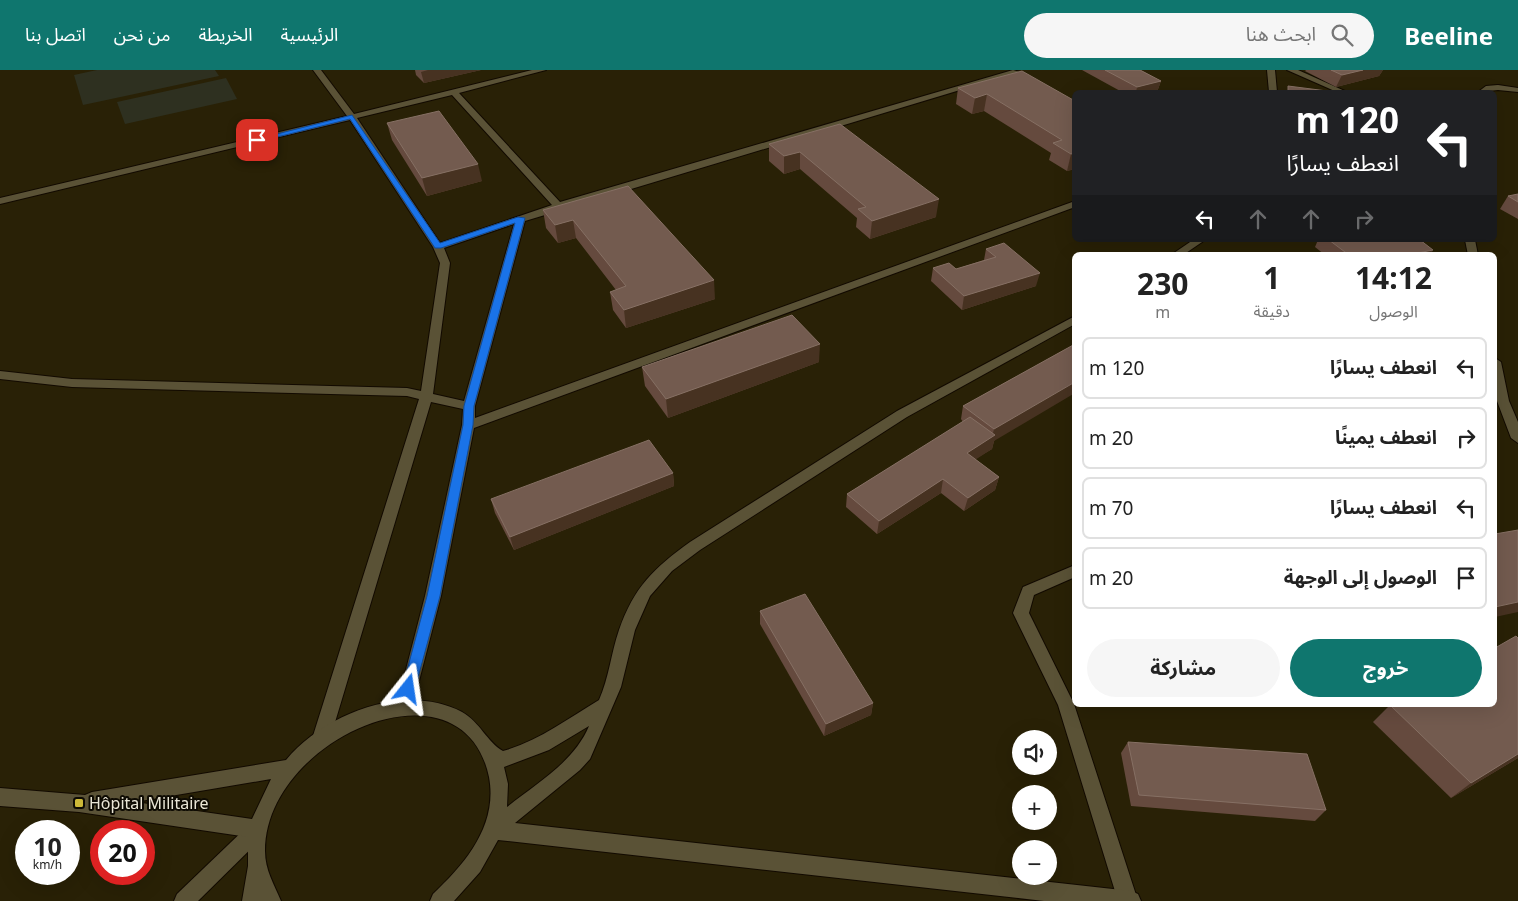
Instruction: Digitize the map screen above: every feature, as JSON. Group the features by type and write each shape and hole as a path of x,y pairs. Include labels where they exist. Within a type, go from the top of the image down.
{"street":[{"path":"316,70 352,117 438,247 445,263 426,397 321,739"},
{"path":"0,202 542,70"},
{"path":"1271,70 1273,90"},
{"path":"1291,70 1338,90"},
{"path":"438,247 558,206 1018,72"},
{"path":"1484,90 1486,88 1518,90"},
{"path":"454,92 558,206"},
{"path":"468,425 1072,205"},
{"path":"404,708 433,596 468,425 469,406 521,218"},
{"path":"1181,252 1197,242"},
{"path":"493,830 574,764 584,753 613,687 627,630 637,607 644,592 667,567 704,541 902,414 1072,321"},
{"path":"1497,372 1503,400 1518,438"},
{"path":"0,375 72,383 407,392 469,406"},
{"path":"493,830 1129,901 1066,704 1021,613 1028,591 1072,572"},
{"path":"493,755 501,760 524,754 552,741 604,706"},
{"path":"252,901 258,829 276,786 290,768 321,739 355,720 376,712 404,708 432,710 457,718 478,734 493,755 500,778 500,803 493,830 479,858 458,885 440,901"},
{"path":"79,803 290,768"},
{"path":"0,797 79,803 258,829"},
{"path":"184,901 258,829"},
{"path":"256,863 263,889 271,901"}],"green space":[{"path":"97,70 215,70 219,76 83,105 74,75"},
{"path":"226,78 237,99 125,124 117,102"}],"building":[{"path":"1105,70 1140,70 1161,81 1137,87"},
{"path":"1331,70 1363,70 1342,75"},
{"path":"1022,71 1072,99 1072,154 1053,143 1062,140 987,94 975,98 958,88"},
{"path":"1288,86 1319,90 1288,90"},
{"path":"439,111 478,164 422,178 387,123"},
{"path":"840,124 939,199 872,221 858,209 866,207 800,152 784,156 769,144"},
{"path":"628,186 714,280 624,310 610,292 626,286 573,220 555,225 543,210"},
{"path":"1518,194 1518,202 1508,196"},
{"path":"1332,242 1423,242 1433,250 1423,252 1345,252"},
{"path":"1004,243 1040,273 964,296 933,268 949,263 956,269 996,257 986,249"},
{"path":"792,315 820,344 666,399 642,367"},
{"path":"1072,346 1072,384 994,429 963,406"},
{"path":"970,417 995,435 967,453 999,477 968,498 943,479 879,521 847,494"},
{"path":"649,440 673,473 510,537 491,499"},
{"path":"1518,530 1518,602 1497,607 1497,534"},
{"path":"805,594 873,703 826,724 760,611"},
{"path":"1516,636 1518,638 1518,754 1471,783 1392,707 1497,707 1497,647"},
{"path":"1128,742 1307,754 1326,810 1139,795"}],"place":[{"name":"Hôpital Militaire","path":"79,803"}],"route":[{"path":"257,140 352,117 438,247 521,218 469,406 468,425 433,596 408,689"}]}
